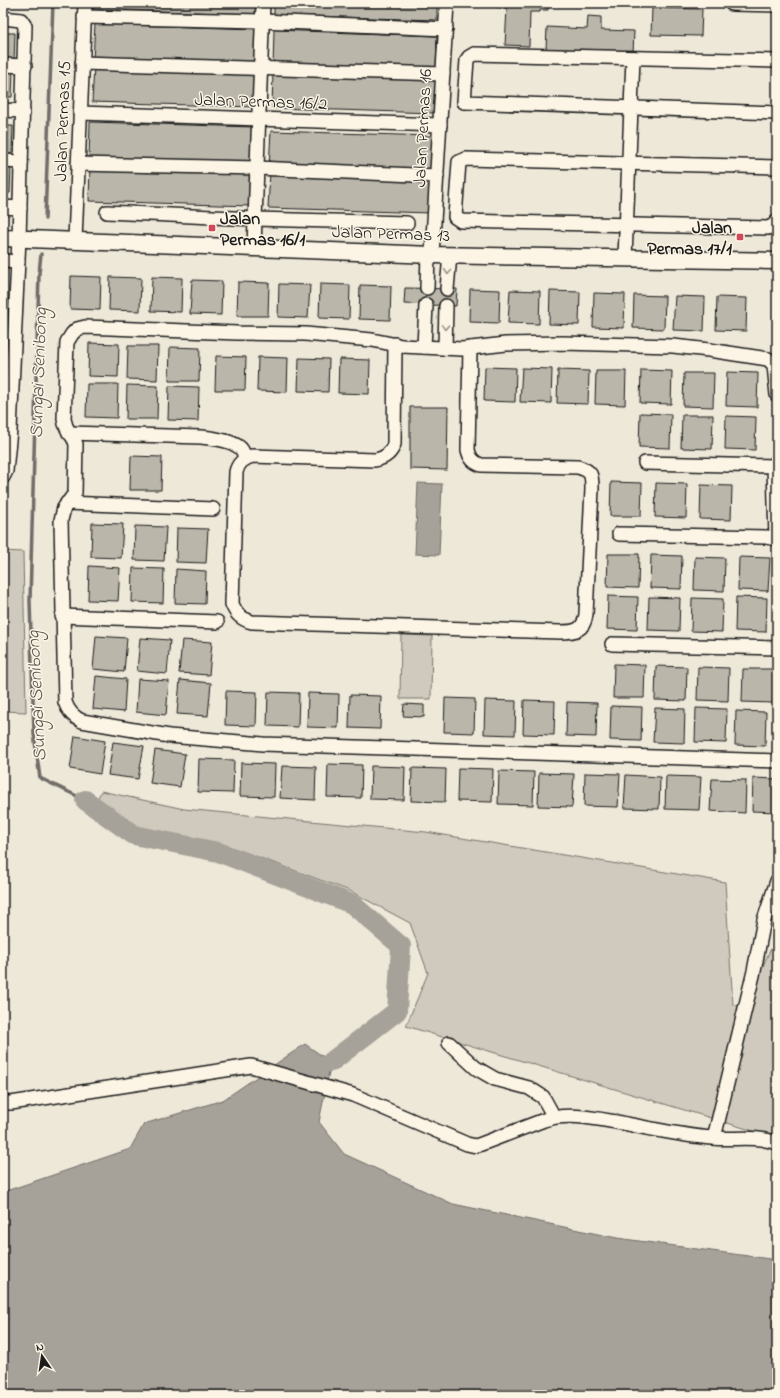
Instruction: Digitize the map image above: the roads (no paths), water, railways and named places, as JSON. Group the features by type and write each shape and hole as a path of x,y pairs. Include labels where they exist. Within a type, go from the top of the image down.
{"main road":[{"name":"Jalan Permas 13","path":"3,238 450,255 777,261"}],"street":[{"name":"Jalan Permas 15","path":"75,240 84,3"},
{"path":"254,247 263,3"},
{"name":"Jalan Permas 16","path":"427,288 437,176 448,3"},
{"path":"730,3 777,5"},
{"path":"84,17 262,21 446,29"},
{"path":"3,18 21,20 25,26 18,262 9,321 6,471 3,477"},
{"path":"777,60 474,54 467,60 464,102 777,113"},
{"path":"625,258 633,58"},
{"path":"82,63 443,74"},
{"path":"3,65 25,66"},
{"path":"3,110 23,111"},
{"name":"Jalan Permas 16/2","path":"80,112 440,125"},
{"path":"777,167 466,159 459,162 455,217 461,221 768,228 777,222"},
{"path":"3,161 21,162"},
{"path":"78,164 257,168 437,176"},
{"path":"3,207 20,208"},
{"path":"107,212 255,219 407,223"},
{"path":"447,289 450,255"},
{"path":"3,261 18,262"},
{"path":"424,347 426,305"},
{"path":"445,348 446,306"},
{"path":"777,395 774,365 770,360 766,358 688,348 636,344 563,343 506,344 470,348 445,348 402,346 372,340 305,334 85,327 69,336 66,345 64,419 66,429 73,437 76,444 75,493 62,512 61,520 65,702 72,715 78,720 169,736 263,744 777,761"},
{"path":"395,344 394,444 388,455 382,459 375,460 252,456 245,458 240,462 236,472 232,604 239,616 245,620 252,622 552,632 569,632 578,630 584,623 586,614 592,489 590,473 585,469 578,467 481,465 471,458 468,450 470,348"},
{"path":"69,433 201,437 218,439 238,446 242,449 245,458"},
{"path":"618,534 777,538 776,463 645,463"},
{"path":"67,503 212,509"},
{"path":"62,616 217,622"},
{"path":"612,644 777,648"},
{"path":"714,1138 754,971 764,920 777,881"},
{"path":"449,1043 476,1068 495,1079 529,1088 543,1097 554,1117"},
{"path":"3,1103 251,1066 352,1095 467,1144 476,1146 554,1117 591,1118 683,1134 714,1138 764,1139 777,1143"}],"waterway":[{"name":"Sungai Senibong","path":"45,219 53,3"},
{"name":"Sungai Senibong","path":"41,254 39,273 30,601 34,734 40,778 85,800"},
{"name":"Sungai Senibong","path":"85,800 134,835 218,852 352,904 401,946 397,1011 331,1062"}],"place":[{"name":"Jalan Permas 16/1","path":"212,228"},
{"name":"Jalan Permas 17/1","path":"740,237"}]}
